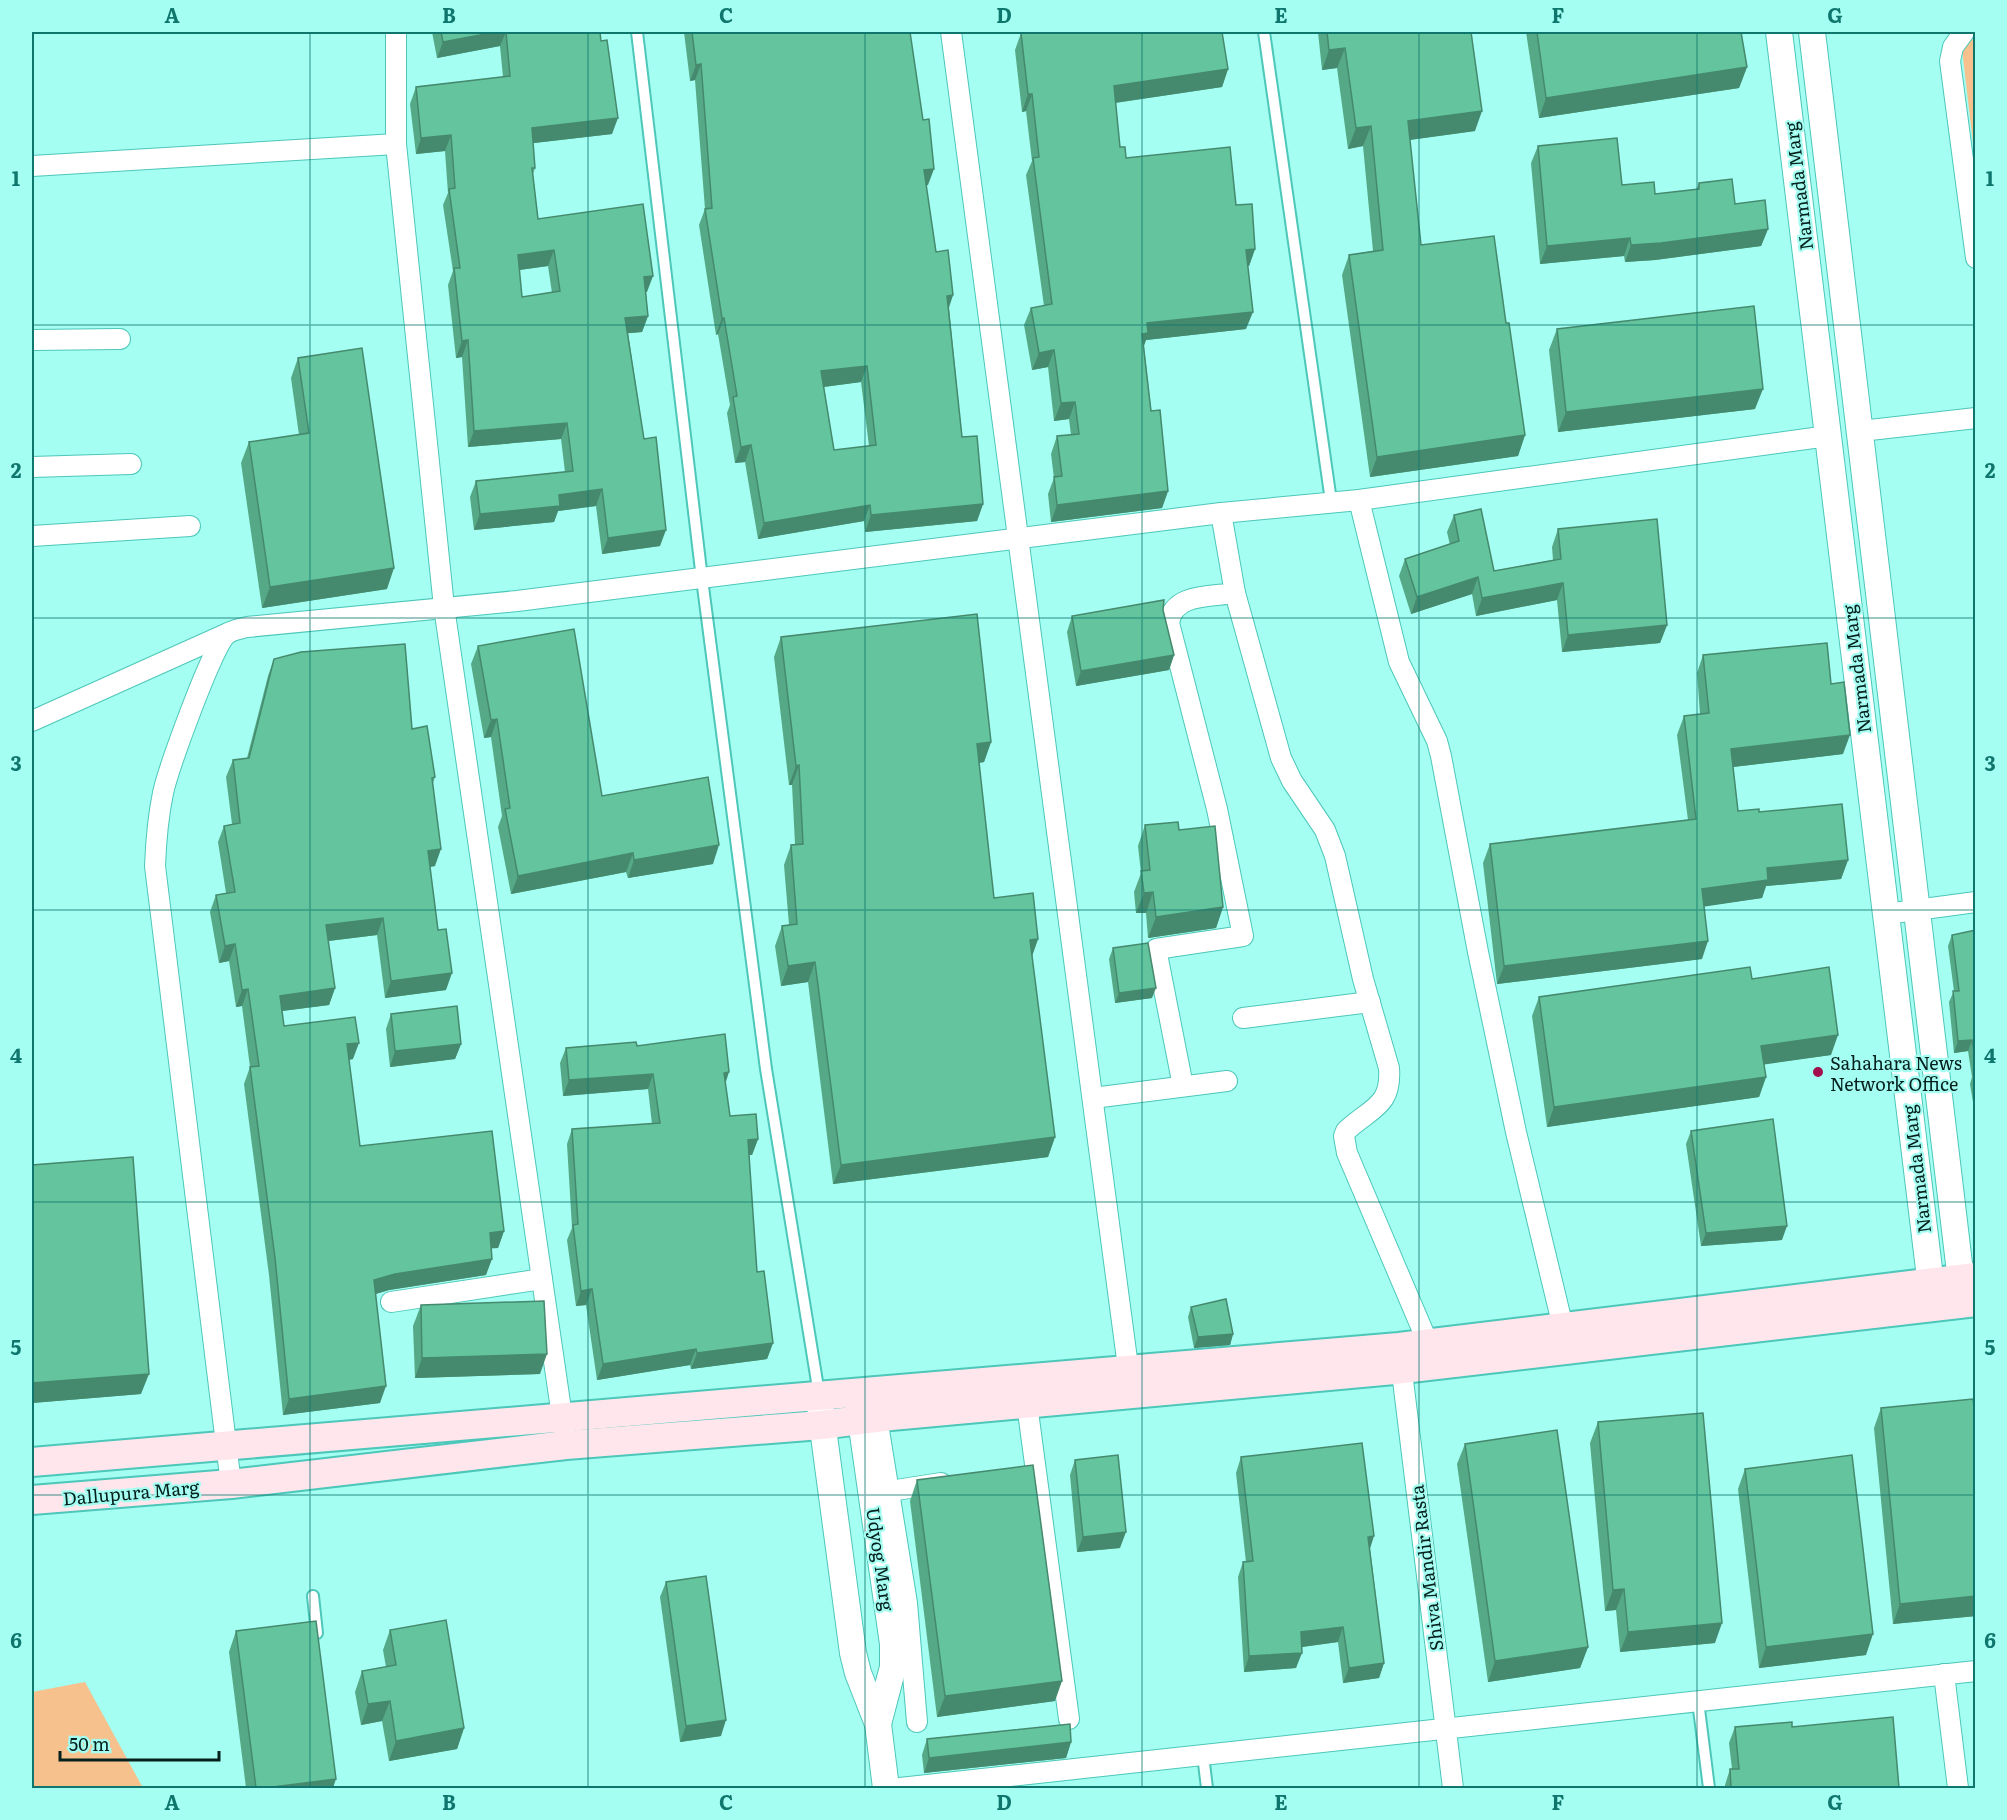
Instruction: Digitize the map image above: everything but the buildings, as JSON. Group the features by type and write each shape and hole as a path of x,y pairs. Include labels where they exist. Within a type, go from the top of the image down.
{"main road":[{"path":"564,1432 821,1425 865,1410 1130,1382 1400,1358 1969,1290"},
{"path":"1400,1358 1428,1343 1563,1326 1932,1294"},
{"path":"564,1432 819,1397 865,1410 1027,1404 1130,1382"},
{"name":"Dallupura Marg","path":"32,1462 227,1447 564,1432"},
{"name":"Dallupura Marg","path":"32,1500 231,1484 564,1432"}],"street":[{"path":"396,32 396,144 444,607 564,1432"},
{"path":"951,32 1130,1382"},
{"name":"Narmada Marg","path":"1779,32 1932,1294"},
{"name":"Narmada Marg","path":"1812,32 1918,910 1969,1290"},
{"path":"1964,32 1953,47 1950,61 1976,258"},
{"path":"32,166 396,144"},
{"path":"32,340 120,339"},
{"path":"1860,431 1976,418"},
{"path":"32,721 228,633 247,627 702,579 1221,513 1359,500 1828,436"},
{"path":"32,467 131,464"},
{"path":"1359,500 1399,662 1441,756 1478,952 1516,1132 1563,1326"},
{"path":"1221,513 1235,594 1281,758 1292,781 1325,830 1335,856 1370,1002 1389,1068 1390,1082 1380,1105 1346,1131 1345,1144 1428,1343"},
{"path":"32,536 190,526"},
{"path":"1183,1086 1156,949 1243,936 1217,809 1169,622 1170,611 1178,603 1235,594"},
{"path":"228,633 220,641 205,676 164,789 157,824 155,866 231,1484"},
{"path":"1886,914 1976,902"},
{"path":"1243,1018 1370,1002"},
{"path":"1093,1098 1227,1081"},
{"path":"392,1302 542,1280"},
{"name":"Shiva Mandir Rasta","path":"1400,1358 1453,1788"},
{"name":"Udyog Marg","path":"819,1397 821,1425 831,1474 854,1653 858,1673 878,1724 886,1788"},
{"path":"1027,1404 1069,1719"},
{"path":"865,1410 890,1491 907,1603 917,1722"},
{"name":"Udyog Marg","path":"865,1410 893,1644 893,1667 878,1724"},
{"path":"1013,1472 1035,1468"},
{"path":"890,1491 957,1480"},
{"path":"900,1788 1976,1671"},
{"path":"1944,1674 1958,1788"}],"lane":[{"path":"638,32 702,579 766,1069 819,1397"},
{"path":"1264,32 1331,501"},
{"path":"313,1596 318,1641"},
{"path":"1698,1701 1709,1788"},
{"path":"1203,1755 1207,1788"}],"shaded area":[{"path":"1975,39 1975,160 1961,41"},
{"path":"85,1682 143,1788 32,1788 32,1692"}],"place":[{"name":"Sahahara News Network Office","path":"1818,1072"}]}
